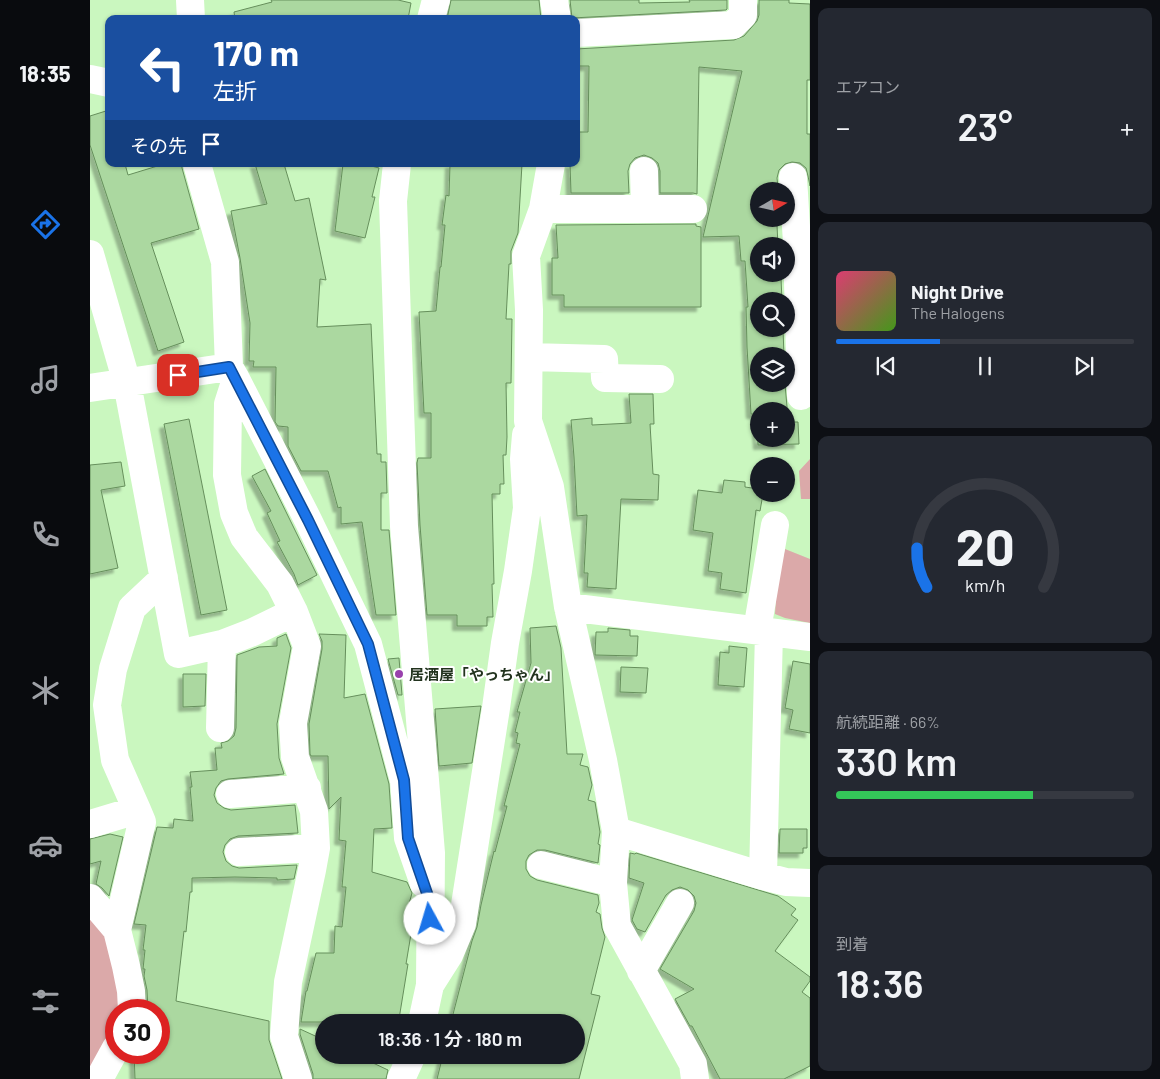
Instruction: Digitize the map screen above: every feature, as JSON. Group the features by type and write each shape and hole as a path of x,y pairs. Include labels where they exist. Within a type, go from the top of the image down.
{"street":[{"path":"190,0 191,15"},
{"path":"432,15 436,0"},
{"path":"554,0 556,15"},
{"path":"580,33 733,25 742,15 743,0"},
{"path":"90,79 105,82"},
{"path":"198,167 225,262 232,373 228,404 228,475 234,513 244,537 280,584 294,612 307,646 293,723 295,757 314,811 316,848 288,982 284,1036 298,1079"},
{"path":"397,167 392,201 404,526 431,853 430,985 424,1014"},
{"path":"430,985 449,955 462,924 505,643 520,562 527,508 524,459 528,421 529,357 526,256 543,209 550,167"},
{"path":"644,171 645,209"},
{"path":"793,177 804,243 805,366 801,396"},
{"path":"543,209 692,208"},
{"path":"90,254 127,383 178,654 222,644 253,632 294,612"},
{"path":"529,357 604,359 605,378 660,379"},
{"path":"90,388 232,373"},
{"path":"232,373 308,520 368,644 404,780 408,838 430,902"},
{"path":"528,421 550,487 568,607 603,760 616,830 613,884 617,926 693,1064 695,1079"},
{"path":"763,876 763,631 776,525"},
{"path":"117,930 142,822 115,760 107,705 113,669 132,608 164,578"},
{"path":"568,607 810,637"},
{"path":"220,728 222,644"},
{"path":"230,794 307,788"},
{"path":"90,824 137,810"},
{"path":"616,830 763,876 786,882 810,883"},
{"path":"239,852 316,848"},
{"path":"541,865 613,884"},
{"path":"90,898 117,930 130,982 131,999"},
{"path":"641,970 680,903"},
{"path":"98,1079 107,1064"},
{"path":"400,1079 408,1064"}],"shaded area":[{"path":"810,459 810,499 801,499 799,471"},
{"path":"785,549 810,559 810,623 775,614 777,583"},
{"path":"90,910 110,940 124,994 122,999 105,999 105,1044 90,1069"}],"building":[{"path":"271,0 398,0 411,3 409,15 234,15 234,12 272,2"},
{"path":"451,0 539,0 541,15 448,15"},
{"path":"570,0 639,0 639,3 727,0 726,10 580,18 580,15 572,15"},
{"path":"759,0 789,0 789,3 810,4 810,80 807,80 807,134 810,134 810,186 806,168 800,163 792,162 785,164 779,170 777,182 750,182 750,228 777,228 778,237 750,237 750,282 781,282 782,292 750,292 750,337 783,337 784,347 750,347 750,392 786,392 787,402 750,402 745,261 741,261 739,236 703,237 742,71 699,67 697,194 660,193 658,163 644,155 635,158 630,164 628,171 629,193 571,193 570,167 580,167 580,132 588,132 589,66 580,66 580,49 734,40 744,36 757,21"},
{"path":"105,111 105,167 126,167 128,175 154,167 182,167 199,229 151,243 184,342 158,351 90,145 90,116"},
{"path":"256,167 285,167 295,201 309,198 326,280 320,279 317,327 371,324 377,454 381,454 381,462 386,462 387,493 381,493 381,530 389,530 396,615 376,615 362,522 341,524 341,507 338,508 328,471 301,471 288,446 288,427 278,426 275,422 276,367 253,367 254,361 249,361 250,323 231,211 267,204"},
{"path":"343,167 379,168 372,197 375,197 365,238 335,231"},
{"path":"450,167 522,167 518,233 511,251 511,264 509,264 506,319 512,319 511,383 506,383 507,437 506,455 503,455 504,484 500,484 500,494 492,494 493,617 487,617 487,626 457,626 457,615 427,615 417,463 418,458 431,458 431,413 424,413 419,312 436,311 445,225 442,225 446,195 449,196"},
{"path":"696,224 696,226 701,227 701,307 564,307 564,295 552,295 552,258 558,258 556,225"},
{"path":"629,394 653,394 654,424 650,424 653,474 659,475 658,500 621,499 616,589 587,587 588,573 584,573 587,515 577,516 571,420 592,418 592,425 631,423"},
{"path":"189,419 227,610 201,615 164,424"},
{"path":"795,422 798,422 799,444 795,444"},
{"path":"121,462 125,486 101,490 118,568 90,574 90,465"},
{"path":"265,469 317,575 298,585 277,542 280,541 267,513 271,511 252,476"},
{"path":"724,480 745,482 745,487 750,488 750,502 762,502 760,511 756,510 746,593 720,589 722,573 708,571 713,533 693,530 698,490 722,493"},
{"path":"556,626 561,648 567,754 583,754 580,765 588,767 592,785 588,800 595,802 600,832 598,863 545,850 537,850 529,855 526,861 526,869 530,876 537,880 598,895 599,903 596,912 600,914 605,937 591,994 600,996 585,1055 585,1014 453,1014 507,806 504,806 520,744 516,743 518,733 515,732 520,712 517,712 531,663 530,628"},
{"path":"608,628 630,630 630,636 638,636 637,656 595,655 596,632 608,632"},
{"path":"286,634 291,648 277,724 279,758 284,774 221,781 214,795 217,803 231,810 295,805 298,833 238,836 230,839 225,845 223,852 226,861 232,866 239,868 297,865 294,879 192,878 192,892 190,892 186,932 184,931 176,1001 269,1021 269,1040 282,1079 135,1079 134,1064 170,1064 170,999 147,999 144,976 145,969 143,969 146,925 134,924 157,827 173,828 174,819 193,821 190,772 217,770 215,748 222,748 221,743 228,741 234,736 236,728 237,655 259,647 277,646 277,638"},
{"path":"319,634 346,635 344,698 365,694 389,784 392,828 374,829 372,872 407,882 412,893 406,915 414,916 400,1014 315,1014 315,1022 301,1022 306,991 316,953 334,953 335,926 342,927 346,887 342,887 346,841 339,840 341,797 329,809 328,756 311,756 310,754 309,724 322,641"},
{"path":"729,646 747,648 744,687 718,685 720,652 729,653"},
{"path":"399,658 402,695 398,695 388,659"},
{"path":"793,661 810,664 810,733 789,729 793,710 785,708"},
{"path":"621,667 648,668 646,693 620,692"},
{"path":"183,674 206,674 205,706 183,707"},
{"path":"481,706 472,763 439,766 435,709"},
{"path":"780,829 807,829 807,848 803,848 803,853 779,853"},
{"path":"110,834 123,837 109,896 96,884 101,861 90,864 90,839"},
{"path":"630,853 636,853 778,896 796,909 791,915 798,920 775,951 810,977 810,981 802,992 810,998 810,1066 784,1079 720,1079 692,1026 690,1026 675,999 694,989 660,969 694,911 696,903 694,896 688,890 680,887 672,890 666,895 645,932 637,929 632,920 644,883 629,878"},
{"path":"300,1029 315,1036 315,1064 375,1064 388,1070 386,1079 313,1079"},
{"path":"441,1064 583,1064 579,1079 437,1079"}],"place":[{"name":"居酒屋「やっちゃん」","path":"399,674"}],"route":[{"path":"178,375 229,367 308,520 368,644 404,780 408,838 430,902 430,919"}]}
